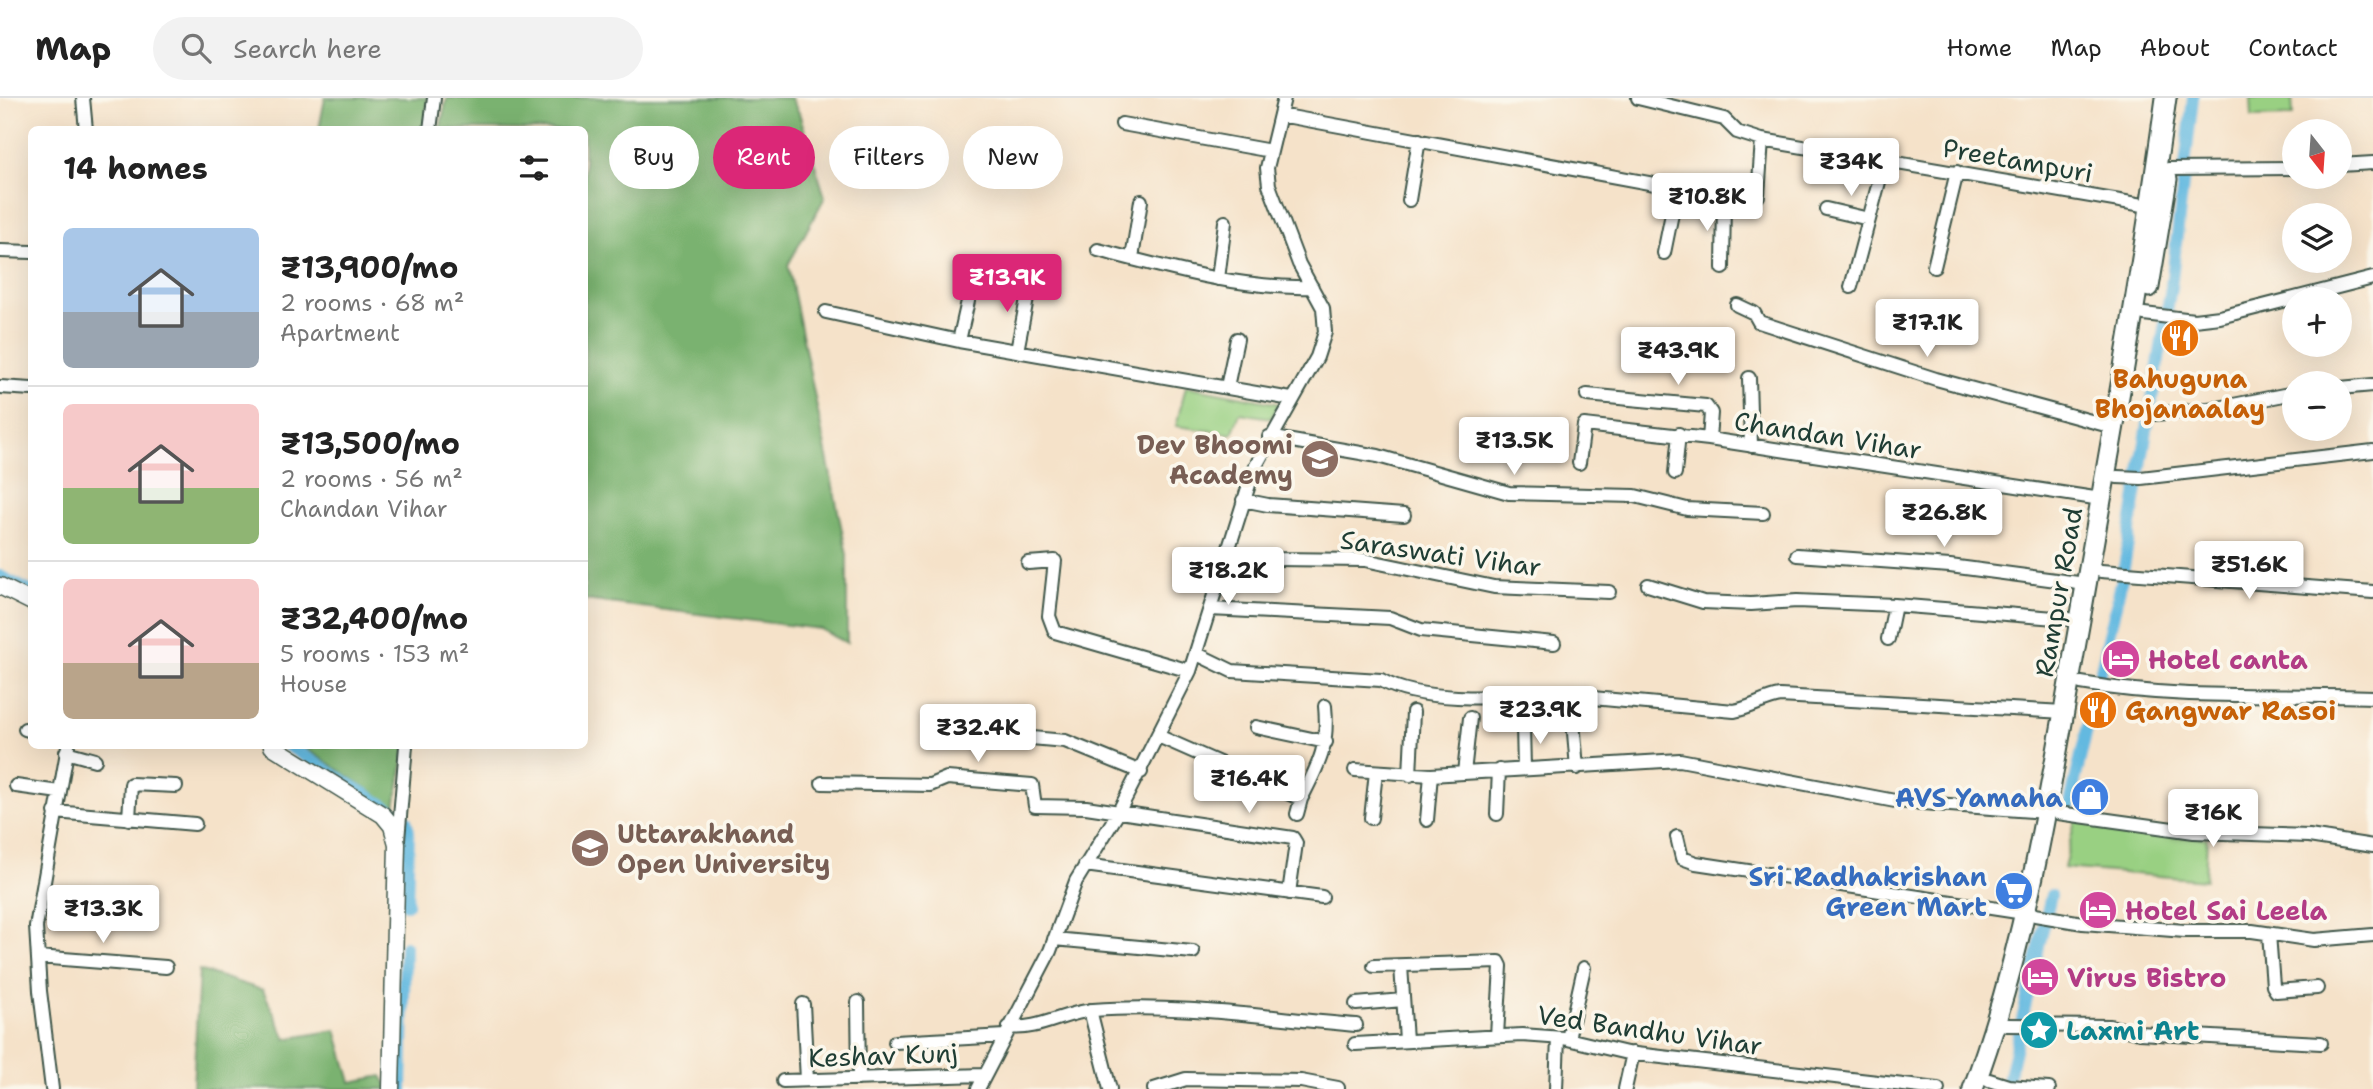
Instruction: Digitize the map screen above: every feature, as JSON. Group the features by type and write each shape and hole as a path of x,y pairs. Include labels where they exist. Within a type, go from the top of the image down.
{"main road":[{"name":"Rampur Road","path":"1991,1086 1996,1021 2038,915 2064,712 2080,620 2108,576 2101,499 2113,427 2130,364 2149,205 2166,98"},
{"path":"2052,812 2092,685 2108,576 2142,413 2130,364 2158,316 2178,170 2179,98"},
{"path":"0,586 28,600"},
{"path":"277,749 383,815 392,825 397,844 391,1089"},
{"path":"1991,1086 2016,1025 2038,915"}],"street":[{"path":"83,98 86,126"},
{"path":"430,126 434,98"},
{"path":"978,1089 1054,939 1085,865 1141,772 1190,671 1243,500 1269,438 1317,357 1325,332 1323,308 1299,264 1269,185 1267,169 1284,98"},
{"name":"Preetampuri","path":"1638,98 1724,119 1737,132 1762,139 1824,148 1885,163 1957,172 2149,205"},
{"path":"1280,115 1419,139 1724,199 1756,200 1762,139"},
{"path":"1122,124 1271,151"},
{"path":"1409,200 1419,139"},
{"path":"1850,287 1885,163"},
{"path":"2352,164 2373,163"},
{"path":"2178,170 2282,168"},
{"path":"1934,267 1957,172"},
{"path":"1664,253 1677,189"},
{"path":"1723,268 1724,199"},
{"path":"1132,258 1141,201"},
{"path":"1826,209 1869,219"},
{"path":"1218,279 1225,222"},
{"path":"1098,250 1218,279 1279,288 1312,287"},
{"path":"0,251 28,252"},
{"path":"959,341 975,270"},
{"path":"2158,316 2194,320 2220,317 2373,278"},
{"path":"1017,351 1030,284"},
{"path":"1737,305 1754,313 1759,322 1936,379 2113,427"},
{"path":"826,312 959,341 1291,399"},
{"path":"1227,387 1237,340"},
{"path":"1749,378 1751,446"},
{"path":"2352,387 2373,385"},
{"path":"0,387 28,389"},
{"path":"1587,395 1706,406 1711,413 1709,439"},
{"path":"2142,413 2218,408 2282,395"},
{"name":"Chandan Vihar","path":"1580,463 1584,425 1709,439 2101,499"},
{"path":"1675,473 1679,435"},
{"path":"1269,438 1378,456 1508,493 1635,496 1687,509 1763,513"},
{"path":"2129,478 2373,451"},
{"path":"1243,500 1268,505 1404,515"},
{"name":"Saraswati Vihar","path":"1225,554 1275,559 1365,560 1494,587 1608,592"},
{"path":"1797,555 2373,592"},
{"path":"1028,563 1055,561 1049,616 1055,632 1190,671"},
{"path":"1648,585 1703,602 1751,604 1797,601 1895,605 2080,620"},
{"path":"1888,639 1895,605"},
{"path":"1210,609 1390,618 1421,630 1554,643"},
{"path":"1197,654 1232,671 1381,680 1398,690 1440,694 1518,697 1538,693 1734,710 1754,708 1768,698 1780,696 2064,712"},
{"path":"2092,685 2214,694 2373,696"},
{"path":"1297,814 1301,799 1323,756 1326,742 1325,706"},
{"path":"1410,775 1413,712"},
{"path":"1464,773 1470,718"},
{"path":"1573,721 1577,768"},
{"path":"1523,725 1524,769"},
{"path":"1256,727 1326,742"},
{"path":"932,729 1065,741 1141,772"},
{"path":"1158,736 1301,799"},
{"path":"52,1089 38,957 39,898 67,749 95,760"},
{"path":"397,844 406,749"},
{"path":"1355,769 1431,775 1680,761 1895,801 2052,812 2194,832 2309,836 2373,846"},
{"path":"1497,814 1499,770"},
{"path":"1371,818 1376,772"},
{"path":"1427,820 1431,775"},
{"path":"822,783 930,785 947,778 1032,785 1035,806 1086,807 1293,838 1296,843 1289,893"},
{"path":"130,818 131,784 176,786"},
{"path":"16,786 59,792"},
{"path":"55,812 195,824"},
{"path":"1677,837 1682,858 1696,863 2038,915 2185,931 2269,934 2314,940 2373,935"},
{"path":"1085,865 1322,897"},
{"path":"2269,934 2273,986 2276,991 2318,988"},
{"path":"1054,939 1193,952"},
{"path":"38,957 166,967"},
{"path":"1374,967 1500,963 1497,1036"},
{"path":"1401,966 1406,1040"},
{"path":"1556,1089 1563,1039 1584,968"},
{"path":"1356,1004 1403,1000"},
{"path":"858,1002 859,1079"},
{"path":"803,1004 807,1080"},
{"path":"895,1042 1007,1032 1090,1010 1165,1009 1356,1025"},
{"path":"1090,1010 1110,1089"},
{"path":"2016,1025 2110,1026 2139,1033 2321,1043"},
{"name":"Ved Bandhu Vihar","path":"1355,1044 1497,1036 1563,1039 1633,1053 1938,1089"},
{"path":"1625,1089 1633,1053"},
{"name":"Keshav Kunj","path":"783,1081 984,1075"},
{"path":"1154,1089 1186,1079 1338,1088"},
{"path":"1991,1086 2049,1089"}],"green space":[{"path":"325,98 427,98 426,126 320,126"},
{"path":"447,98 791,98 799,113 803,126 713,126 713,189 815,189 815,165 825,197 788,265 847,555 847,643 820,629 588,600 588,126 441,126"},
{"path":"2251,98 2292,98 2293,116 2252,117"},
{"path":"1186,386 1279,404 1271,418 1240,413 1232,434 1176,426"},
{"path":"307,749 405,749 395,807"},
{"path":"2075,820 2207,838 2205,880 2064,868"},
{"path":"199,970 263,990 286,1039 336,1030 351,1082 382,1076 390,1089 193,1089"}],"waterway":[{"path":"2069,807 2122,579 2171,287 2193,98"},
{"path":"0,576 28,590"},
{"path":"293,749 395,812"},
{"path":"406,820 409,831 407,905"},
{"path":"2003,1089 2009,1076 2051,895"},
{"path":"402,1089 405,946"}],"place":[{"name":"Bahuguna Bhojanaalay","path":"2180,338"},
{"name":"Dev Bhoomi Academy","path":"1320,459"},
{"name":"Hotel canta","path":"2121,659"},
{"name":"Gangwar Rasoi","path":"2098,710"},
{"name":"AVS Yamaha","path":"2090,797"},
{"name":"Uttarakhand Open University","path":"590,848"},
{"name":"Sri Radhakrishan Green Mart","path":"2014,891"},
{"name":"Hotel Sai Leela","path":"2098,910"},
{"name":"Virus Bistro","path":"2040,977"},
{"name":"Laxmi Art","path":"2039,1030"}]}
